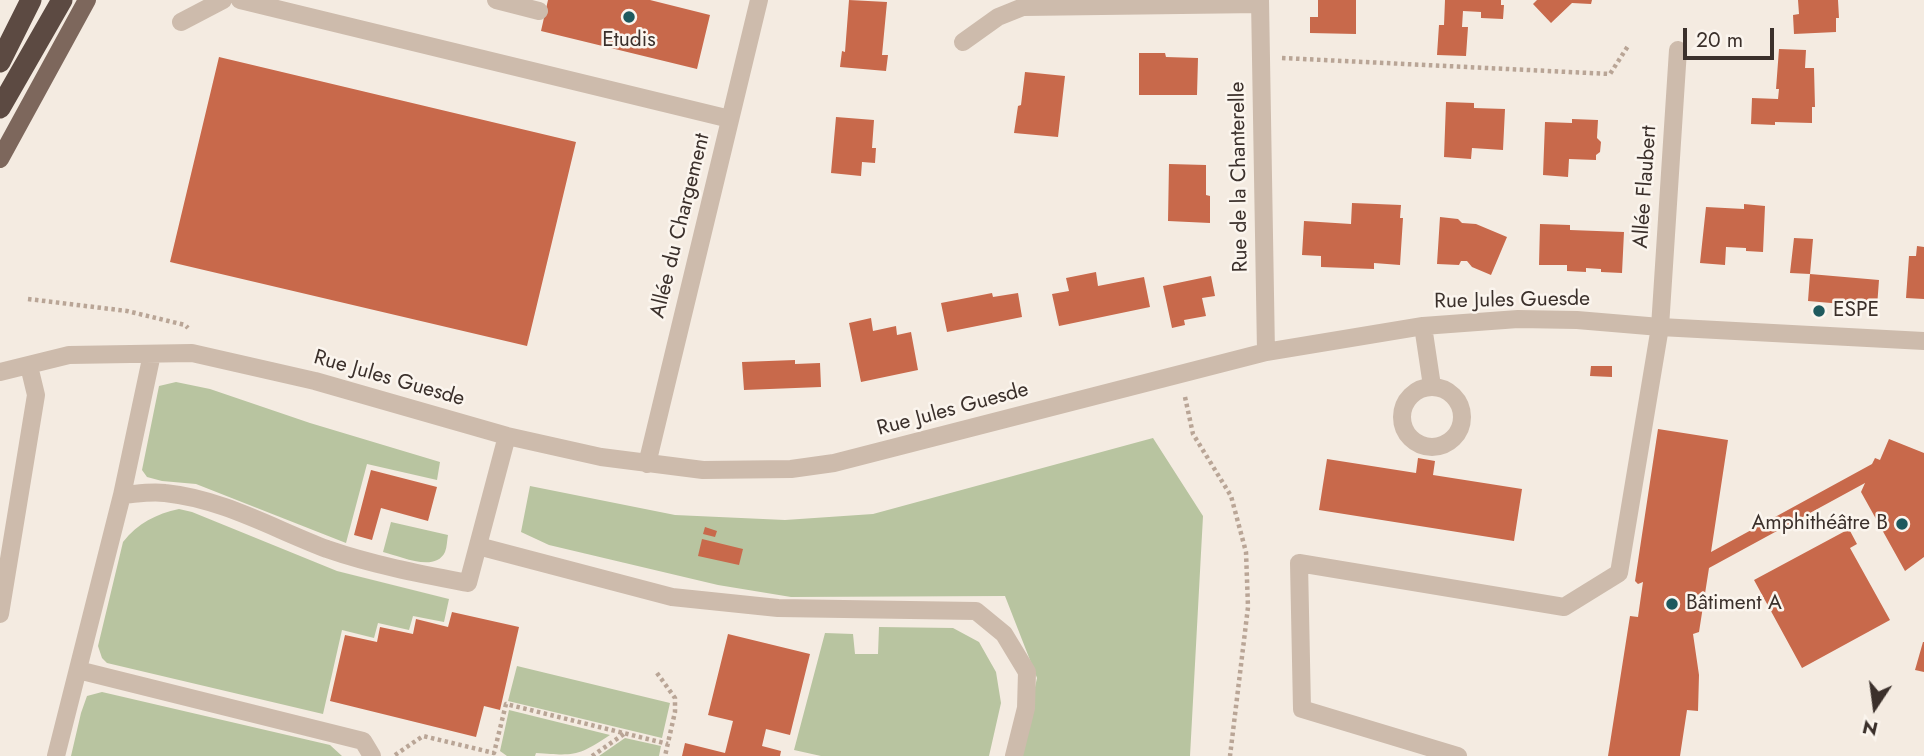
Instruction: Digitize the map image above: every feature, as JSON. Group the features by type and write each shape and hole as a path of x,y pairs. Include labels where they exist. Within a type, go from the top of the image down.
{"highway":[{"path":"0,62 32,0"},
{"path":"0,108 62,0"}],"main road":[{"path":"0,159 87,0"}],"street":[{"path":"181,22 223,0"},
{"path":"240,0 730,119"},
{"path":"496,0 539,11"},
{"name":"Allée du Chargement","path":"647,464 759,0"},
{"path":"963,42 998,17 1023,7 1260,2"},
{"name":"Rue de la Chanterelle","path":"1260,2 1266,352"},
{"name":"Allée Flaubert","path":"1458,756 1302,709 1298,563 1564,607 1619,573 1660,327 1678,50"},
{"name":"Rue Jules Guesde","path":"0,372 69,355 192,353 315,381 507,436 601,457 703,470 747,471 834,463 1266,352 1423,326 1518,319 1577,320 1924,341"},
{"path":"1423,326 1432,386"},
{"path":"56,756 122,495 152,354"},
{"path":"0,614 36,395 29,366"},
{"path":"122,495 162,492 191,496 220,505 327,549 411,573 468,583 507,436"},
{"path":"478,546 672,597 778,608 976,611 1004,634 1027,672 1026,708 1014,756"},
{"path":"78,670 363,741 372,756"}],"path":[{"path":"1260,57 1610,74 1628,46"},
{"path":"28,299 127,311 185,325 221,359"},
{"path":"1180,374 1193,434 1231,495 1246,552 1248,607 1230,756"},
{"path":"657,673 675,698 675,712 665,756"},
{"path":"394,756 423,736 496,755 506,704 668,744"},
{"path":"592,756 624,733"}],"green space":[{"path":"176,382 210,389 310,423 440,462 437,480 367,464 346,543 196,484 147,477 142,470 159,386"},
{"path":"1153,438 1203,516 1190,756 1020,756 1037,678 1005,596 791,597 718,585 549,545 521,532 530,486 675,515 785,520 873,514"},
{"path":"179,509 337,571 449,599 444,622 413,616 409,630 378,623 374,638 342,630 323,714 107,663 98,646 123,542 148,520"},
{"path":"391,522 448,535 445,552 440,558 425,562 383,552"},
{"path":"879,627 953,628 979,642 996,672 1001,703 989,756 821,756 794,750 825,633 853,634 855,654 878,654"},
{"path":"517,666 670,703 662,738 508,701"},
{"path":"102,692 330,745 342,756 71,756 87,696"},
{"path":"509,710 610,735 576,753 507,756 500,751"},
{"path":"625,738 661,746 659,756 599,756"}],"building":[{"path":"548,0 650,0 710,15 697,69 541,31"},
{"path":"849,0 887,2 882,55 888,55 886,71 840,67 842,51 845,52"},
{"path":"1318,0 1356,0 1356,34 1310,33 1310,17 1318,17"},
{"path":"1445,0 1501,0 1501,5 1504,5 1503,19 1481,18 1481,12 1463,11 1462,27 1468,27 1466,56 1437,55 1439,25 1444,25"},
{"path":"1537,0 1592,0 1591,4 1572,3 1551,23 1533,4"},
{"path":"1798,0 1838,0 1839,18 1836,18 1836,32 1794,34 1793,15 1799,14"},
{"path":"1779,49 1806,50 1805,68 1814,68 1815,107 1812,107 1812,123 1751,124 1752,98 1778,99 1779,89 1776,89"},
{"path":"1139,53 1165,53 1166,57 1198,58 1197,95 1139,95"},
{"path":"219,57 576,142 527,346 170,262"},
{"path":"1025,72 1065,76 1058,137 1014,133"},
{"path":"1446,102 1474,103 1474,108 1505,109 1503,150 1472,148 1471,159 1444,157"},
{"path":"836,117 874,120 872,148 876,148 875,163 862,162 861,176 831,173"},
{"path":"1572,119 1598,120 1597,138 1601,142 1596,160 1569,159 1568,177 1543,175 1545,122 1572,123"},
{"path":"1169,164 1206,165 1210,223 1168,221"},
{"path":"1352,203 1401,205 1400,218 1403,218 1400,265 1374,263 1374,269 1321,267 1321,256 1302,255 1304,221 1351,224"},
{"path":"1744,204 1765,206 1763,252 1726,247 1725,265 1700,263 1706,207 1744,209"},
{"path":"1440,217 1476,224 1507,237 1491,275 1472,267 1467,261 1461,261 1459,265 1437,264"},
{"path":"1540,224 1570,225 1570,230 1624,232 1622,273 1586,268 1586,272 1567,271 1567,265 1539,265"},
{"path":"1794,238 1813,239 1810,274 1790,273"},
{"path":"1917,246 1924,247 1924,299 1906,298 1909,256 1916,256"},
{"path":"1096,272 1098,286 1144,277 1150,307 1059,326 1052,294 1069,291 1066,278"},
{"path":"1810,274 1879,280 1877,307 1808,301"},
{"path":"1211,276 1215,296 1202,298 1206,316 1184,320 1185,325 1172,328 1163,286"},
{"path":"992,293 993,297 1018,293 1022,317 947,332 941,303"},
{"path":"871,318 873,331 896,326 897,335 911,332 918,370 861,382 849,323"},
{"path":"795,360 795,364 820,363 821,387 744,390 742,362"},
{"path":"1591,366 1612,366 1612,377 1590,376"},
{"name":"Bâtiment A","path":"1658,429 1728,440 1711,552 1872,464 1875,458 1880,460 1889,439 1924,453 1924,557 1905,571 1861,492 1865,483 1709,568 1699,632 1693,634 1699,675 1698,711 1687,710 1680,756 1608,756 1630,616 1638,617 1643,582 1638,584 1635,581"},
{"path":"1418,458 1435,461 1433,475 1522,489 1514,541 1319,510 1327,459 1416,473"},
{"path":"371,470 437,487 428,521 381,508 372,540 354,535"},
{"path":"705,527 717,531 715,537 703,534"},
{"path":"1849,529 1857,544 1850,548 1890,620 1802,668 1754,580"},
{"path":"702,539 743,549 739,565 698,556"},
{"path":"452,612 519,627 500,710 484,706 476,737 330,701 345,635 377,642 380,627 413,634 416,619 448,627"},
{"path":"728,634 810,654 790,735 766,729 762,746 781,751 780,756 682,756 685,743 725,753 733,721 708,715"},
{"path":"1924,642 1924,672 1915,670"}],"place":[{"name":"Etudis","path":"629,17"},
{"name":"ESPE","path":"1819,311"},
{"name":"Amphithéâtre B","path":"1902,524"},
{"name":"Bâtiment A","path":"1672,604"}]}
